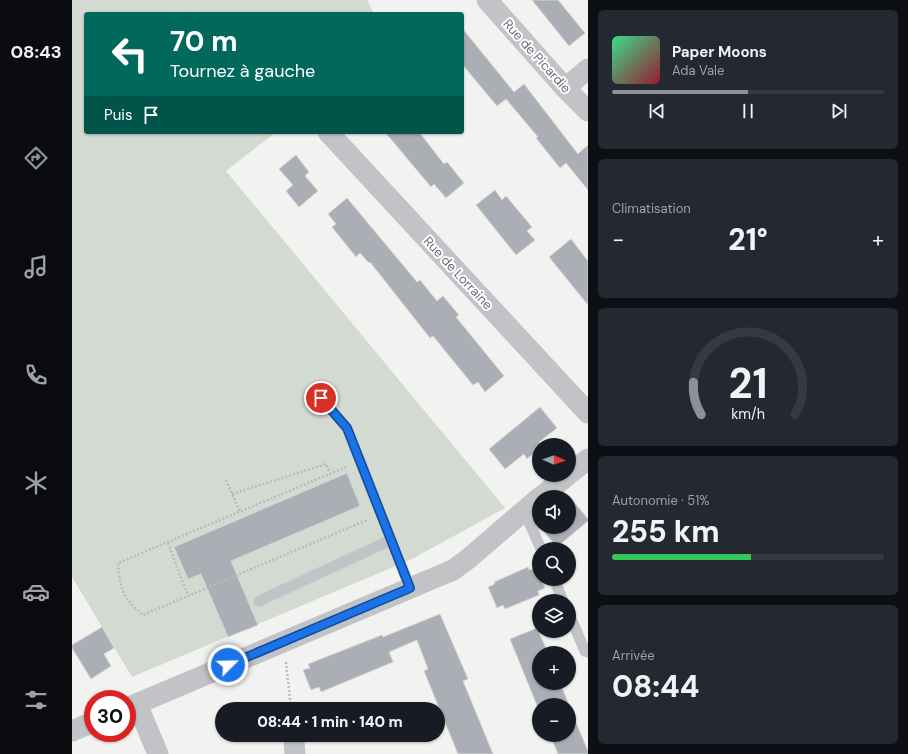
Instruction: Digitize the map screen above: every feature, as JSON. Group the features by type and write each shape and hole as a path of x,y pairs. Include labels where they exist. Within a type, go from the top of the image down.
{"street":[{"name":"Rue de Picardie","path":"487,0 565,88 588,111"},
{"path":"565,88 588,69"},
{"name":"Rue de Lorraine","path":"330,134 588,413"},
{"path":"576,468 588,458"},
{"path":"549,490 559,482"},
{"path":"136,704 453,570 532,505"},
{"path":"136,713 158,754"},
{"path":"72,731 84,726"}],"lane":[{"path":"321,398 347,428 410,588"},
{"path":"258,601 391,540"},
{"path":"576,630 585,650 588,652"}],"path":[{"path":"360,461 118,563 119,578 122,590 134,608 143,615 381,514"},
{"path":"232,494 326,464 330,473"},
{"path":"226,480 240,512"},
{"path":"168,542 188,596"},
{"path":"284,641 290,702"}],"shaded area":[{"path":"72,0 367,0 373,12 84,12 84,134 273,134 226,171 505,508 410,560 132,677 72,577"}],"building":[{"path":"532,0 558,0 585,33 569,46"},
{"path":"464,30 514,92 524,84 578,154 588,145 588,190 566,163 560,168 536,138 538,137 506,99 497,106 464,66"},
{"path":"387,134 421,134 444,164 447,162 464,183 446,198 434,184 431,187"},
{"path":"296,155 309,172 305,176 318,191 299,207 286,191 293,185 279,169"},
{"path":"495,190 502,200 506,196 532,227 527,231 535,240 516,255 476,205"},
{"path":"347,198 417,282 420,280 437,301 443,296 459,315 456,317 504,376 485,392 478,382 473,385 433,336 430,338 370,262 369,263 360,253 356,257 332,227 336,224 328,214"},
{"path":"571,239 588,261 588,305 549,257"},
{"path":"540,407 557,428 544,438 532,438 532,455 527,459 524,454 505,469 489,449"},
{"path":"347,473 360,506 231,561 258,625 228,637 201,574 188,579 174,547"},
{"path":"576,504 588,519 588,521 576,531"},
{"path":"546,534 572,534 563,542 553,542"},
{"path":"528,567 529,570 532,569 532,586 544,586 545,588 538,591 539,594 532,594 532,598 505,609 503,605 497,608 488,587 495,584 494,582"},
{"path":"440,614 468,679 463,681 493,754 458,754 445,722 445,702 437,702 424,671 428,669 417,640 389,652 393,662 321,692 319,687 311,690 303,670 310,668 308,664 382,635 383,637"},
{"path":"102,627 114,648 104,654 111,666 91,679 72,648 72,645"},
{"path":"532,630 532,638 541,638 545,646 532,646 532,690 563,690 566,698 534,698 510,639"},
{"path":"576,723 588,754 558,754 553,742 576,742"}],"route":[{"path":"228,665 410,588 347,428 321,398"}]}
